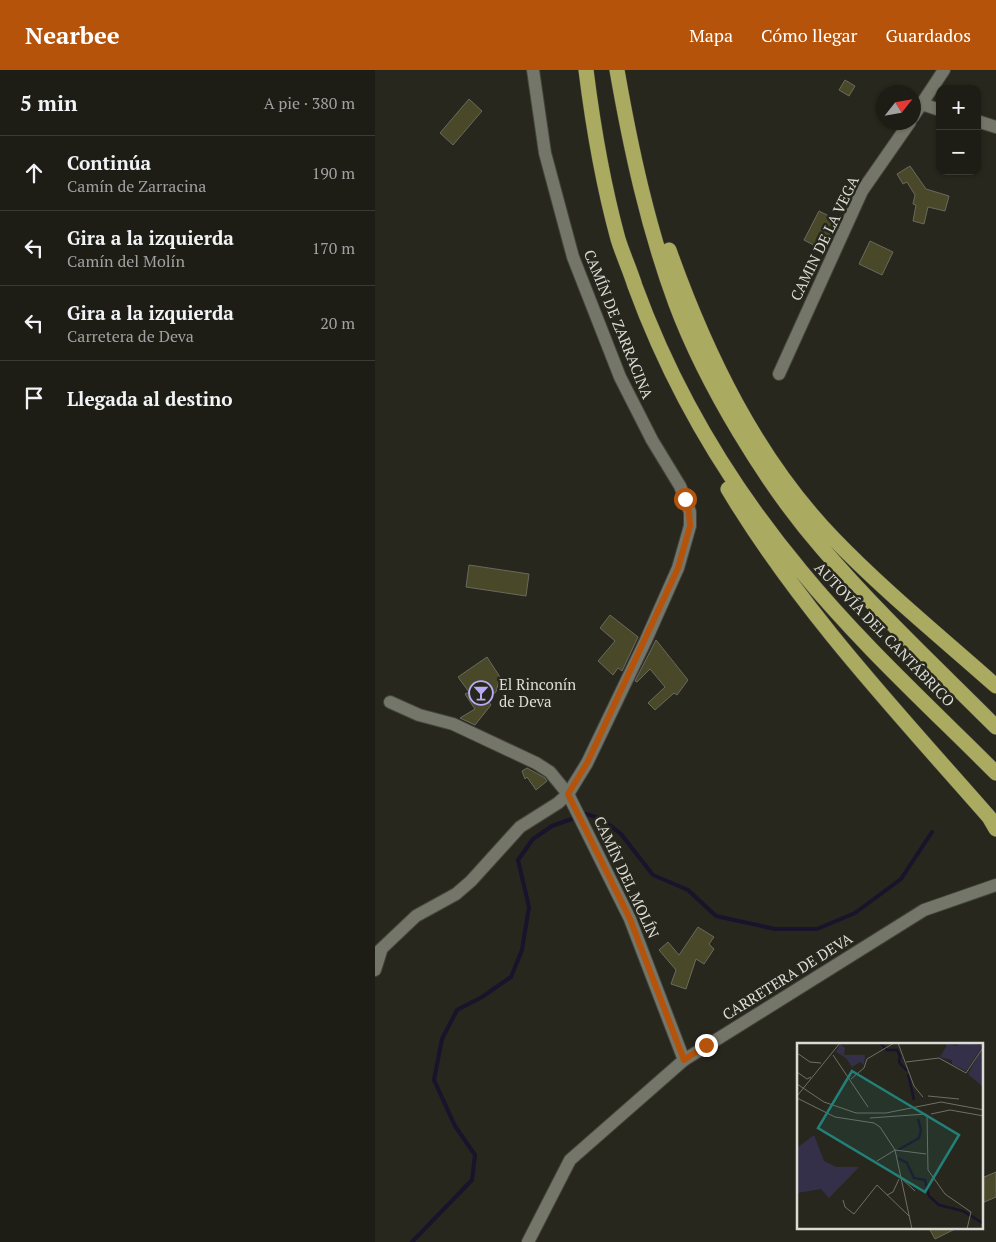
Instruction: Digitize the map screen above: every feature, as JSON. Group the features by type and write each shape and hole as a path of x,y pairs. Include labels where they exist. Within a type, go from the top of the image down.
{"highway":[{"name":"AUTOVÍA DEL CANTÁBRICO","path":"586,70 600,156 618,239 654,338 699,426 743,495 800,571 859,636 996,772"},
{"name":"AUTOVÍA DEL CANTÁBRICO","path":"617,70 630,146 650,224 677,305 716,390 765,472 821,547 996,727"},
{"path":"624,70 638,146 660,224 688,304 725,384 770,458 833,538 996,686"},
{"path":"699,426 714,466 750,525 790,581 848,656 989,817 996,829"}],"street":[{"name":"CAMÍN DE ZARRACINA","path":"533,70 545,153 573,257 620,377 652,440 680,486 689,512 690,526 678,568 667,594 587,763 568,794"},
{"path":"936,109 922,104 944,70"},
{"path":"981,122 996,127"},
{"name":"CAMIN DE LA VEGA","path":"779,374 862,191 904,130"},
{"name":"CAMÍN DEL MOLÍN","path":"390,702 419,715 453,724 536,763 550,772 576,807 630,919 684,1060"},
{"path":"375,970 378,953 416,916 456,894 471,881 520,826 558,803 568,794"},
{"name":"CARRETERA DE DEVA","path":"528,1242 569,1160 684,1060 924,910 996,884"},
{"name":"CARRETERA DE DEVA","path":"965,895 996,897"}],"building":[{"path":"845,80 855,86 849,96 839,90"},
{"path":"469,99 482,111 453,145 440,133"},
{"path":"910,166 926,189 949,196 945,211 928,207 924,224 913,221 916,205 913,204 915,195 907,182 903,184 897,174"},
{"path":"819,211 839,221 823,250 804,240"},
{"path":"870,241 893,252 882,275 859,264"},
{"path":"469,565 529,574 526,596 466,587"},
{"path":"610,615 638,637 622,671 618,668 613,675 598,661 615,641 600,628"},
{"path":"656,640 688,680 677,695 674,693 655,710 648,703 665,687 650,669 637,682 635,681"},
{"name":"El Rinconín de Deva","path":"487,657 500,677 496,692 487,699 491,705 475,725 460,718 475,709 465,694 469,692 458,677"},
{"path":"527,768 547,781 536,790 527,777 525,779 522,771"},
{"path":"698,927 714,937 709,944 714,949 704,964 696,959 686,989 671,984 676,970 659,950 668,942 679,955"},
{"path":"996,1172 996,1197 983,1203 983,1178"},
{"path":"930,1230 953,1230 935,1239"}],"waterway":[{"path":"412,1242 472,1180 475,1155 455,1126 434,1080 442,1039 457,1010 482,997 511,977 522,950 529,907 518,860 533,839 552,826 586,814 602,819 621,834 653,875 688,890 716,916 775,929 817,929 855,913 901,879 932,832"}],"place":[{"name":"El Rinconín de Deva","path":"481,693"}],"route":[{"path":"685,499 689,512 690,526 678,568 587,763 568,794 573,800 644,951 684,1060 706,1045"}]}
